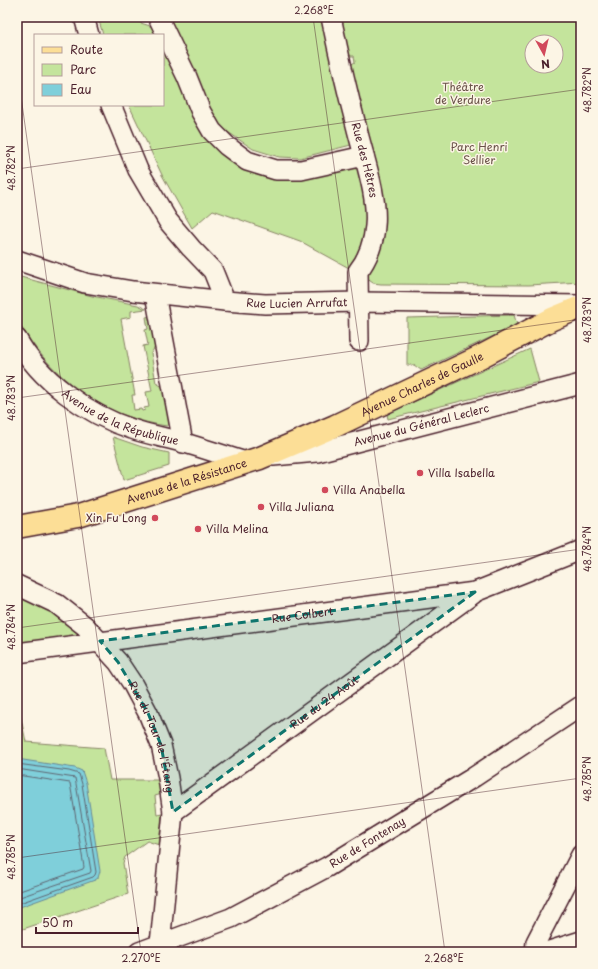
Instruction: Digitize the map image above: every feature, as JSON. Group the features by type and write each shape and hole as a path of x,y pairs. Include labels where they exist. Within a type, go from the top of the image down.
{"main road":[{"name":"Avenue Charles de Gaulle","path":"253,460 335,426 480,357 552,319 581,306"},
{"name":"Avenue de la Résistance","path":"17,527 78,516 253,460"},
{"name":"Avenue de la Résistance","path":"17,517 70,509 114,505"}],"street":[{"path":"84,17 89,34"},
{"path":"158,17 187,78 201,112 212,131 226,146 247,161 276,170 301,170 364,156"},
{"name":"Rue des Hêtres","path":"331,17 348,94 373,193 375,226 372,243 364,264 358,271 359,341"},
{"path":"111,106 138,170 168,221 213,271 225,302"},
{"name":"Rue Lucien Arrufat","path":"17,260 85,283 155,294 225,302 265,304 359,302 581,306"},
{"path":"155,294 183,443"},
{"name":"Avenue de la République","path":"17,339 35,365 62,391 96,414 131,429 253,460"},
{"name":"Avenue du Général Leclerc","path":"253,460 317,452 581,384"},
{"name":"Rue Colbert","path":"17,653 475,592 581,550"},
{"name":"Rue du Tour de l'Étang","path":"17,585 57,604 85,626 100,641 118,662 132,683 148,713 161,745 173,812 160,944"},
{"name":"Rue du 24 Août","path":"173,812 475,592"},
{"name":"Rue de Fontenay","path":"139,952 230,918 327,867 474,777 581,706"},
{"path":"535,952 536,942 581,855"},
{"path":"546,952 581,942"}],"highlighted area":[{"path":"475,592 430,625 173,812 161,745 148,713 118,662 100,641"}],"green space":[{"path":"98,17 131,17 141,23 156,28 159,34 103,34"},
{"path":"164,17 325,17 355,144 300,158 279,157 253,149 219,126 208,110"},
{"name":"Parc Henri Sellier","path":"338,17 581,17 581,282 529,285 381,284 373,283 366,278 383,233 385,204 350,65 355,62 354,56 348,56"},
{"path":"164,46 191,108 265,176 358,166 370,205 363,247 349,268 300,241 213,210 192,228 162,175 129,106 164,106"},
{"path":"17,276 92,296 138,305 146,309 131,311 131,317 121,319 135,395 132,395 134,410 141,409 142,411 145,410 144,408 149,407 146,392 152,391 143,346 148,345 145,330 148,329 146,317 151,316 155,347 151,353 156,383 163,387 169,423 167,426 127,416 108,408 72,385 57,371 30,340 19,322 16,298"},
{"path":"514,315 517,325 421,370 414,365 407,365 407,318"},
{"path":"530,349 539,382 388,419 387,414"},
{"path":"113,437 142,447 169,453 169,466 124,480"},
{"path":"17,591 35,599 77,628 78,637 17,644"},
{"path":"17,699 26,742 104,748 110,780 160,780 162,794 155,796 157,815 162,814 159,845 147,841 125,857 123,863 128,894 17,931"}],"water":[{"path":"17,759 75,768 82,771 86,783 100,871 98,878 95,880 17,908"}],"place":[{"name":"Villa Isabella","path":"420,473"},
{"name":"Villa Anabella","path":"325,490"},
{"name":"Villa Juliana","path":"261,507"},
{"name":"Xin Fu Long","path":"155,518"},
{"name":"Villa Melina","path":"198,529"}],"park label":[{"name":"Théâtre de Verdure","path":"463,93"}]}
